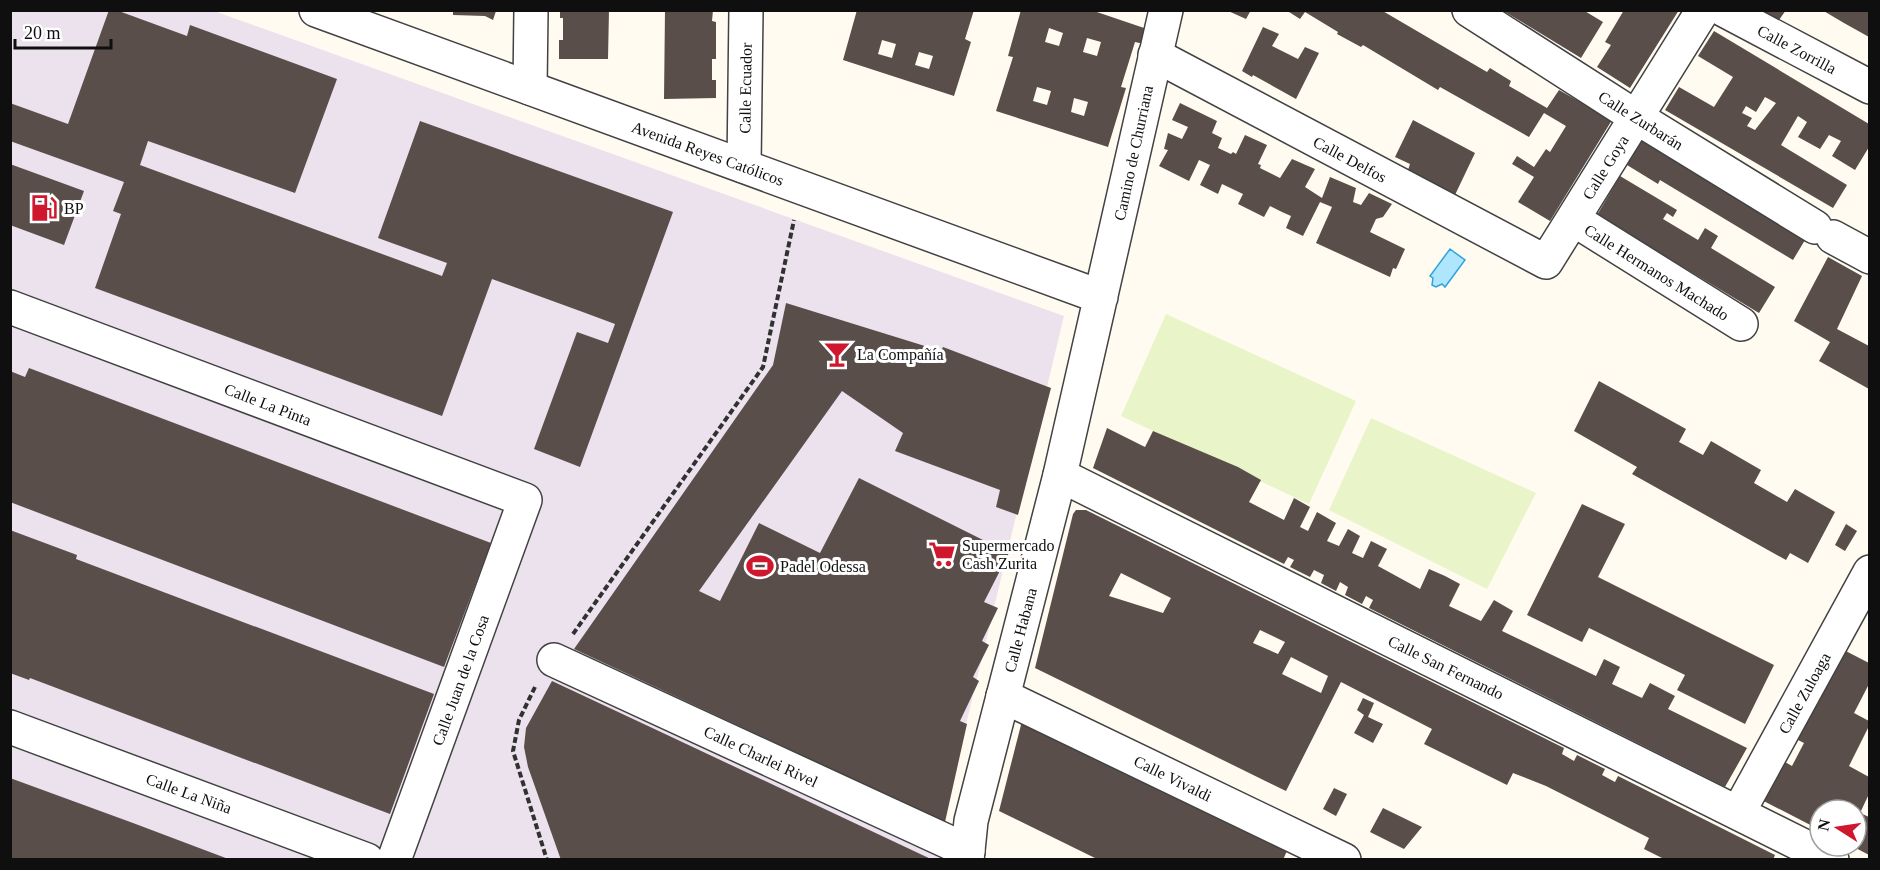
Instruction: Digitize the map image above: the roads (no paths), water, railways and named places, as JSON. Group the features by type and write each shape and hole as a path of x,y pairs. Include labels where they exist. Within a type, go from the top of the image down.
{"street":[{"name":"Avenida Reyes Católicos","path":"316,10 1101,297"},
{"path":"530,88 531,10"},
{"name":"Calle Ecuador","path":"744,166 746,10"},
{"name":"Camino de Churriana","path":"1101,297 1166,10"},
{"name":"Calle Zurbarán","path":"1469,10 1636,117 1869,257"},
{"name":"Calle Goya","path":"1546,262 1703,10"},
{"name":"Calle Zorrilla","path":"1724,10 1869,87"},
{"name":"Calle Delfos","path":"1155,55 1546,262"},
{"name":"Calle Hermanos Machado","path":"1573,219 1741,324"},
{"name":"Calle Habana","path":"968,855 971,821 1060,475 1101,297"},
{"name":"Calle La Pinta","path":"10,307 525,500"},
{"name":"Calle San Fernando","path":"1060,475 1738,813 1808,853"},
{"name":"Calle Juan de la Cosa","path":"394,860 525,500"},
{"name":"Calle Zuloaga","path":"1738,813 1869,572"},
{"name":"Calle Charlei Rivel","path":"554,660 968,855"},
{"name":"Calle Vivaldi","path":"1003,696 1344,860"},
{"name":"Calle La Niña","path":"10,726 367,860"}],"water":[{"path":"1450,249 1465,260 1445,287 1442,284 1436,287 1432,285 1433,278 1430,276"}],"place":[{"name":"BP","path":"44,208"},
{"name":"La Compañía","path":"837,354"},
{"name":"Supermercado Cash Zurita","path":"942,554"},
{"name":"Padel Odessa","path":"760,566"}]}
